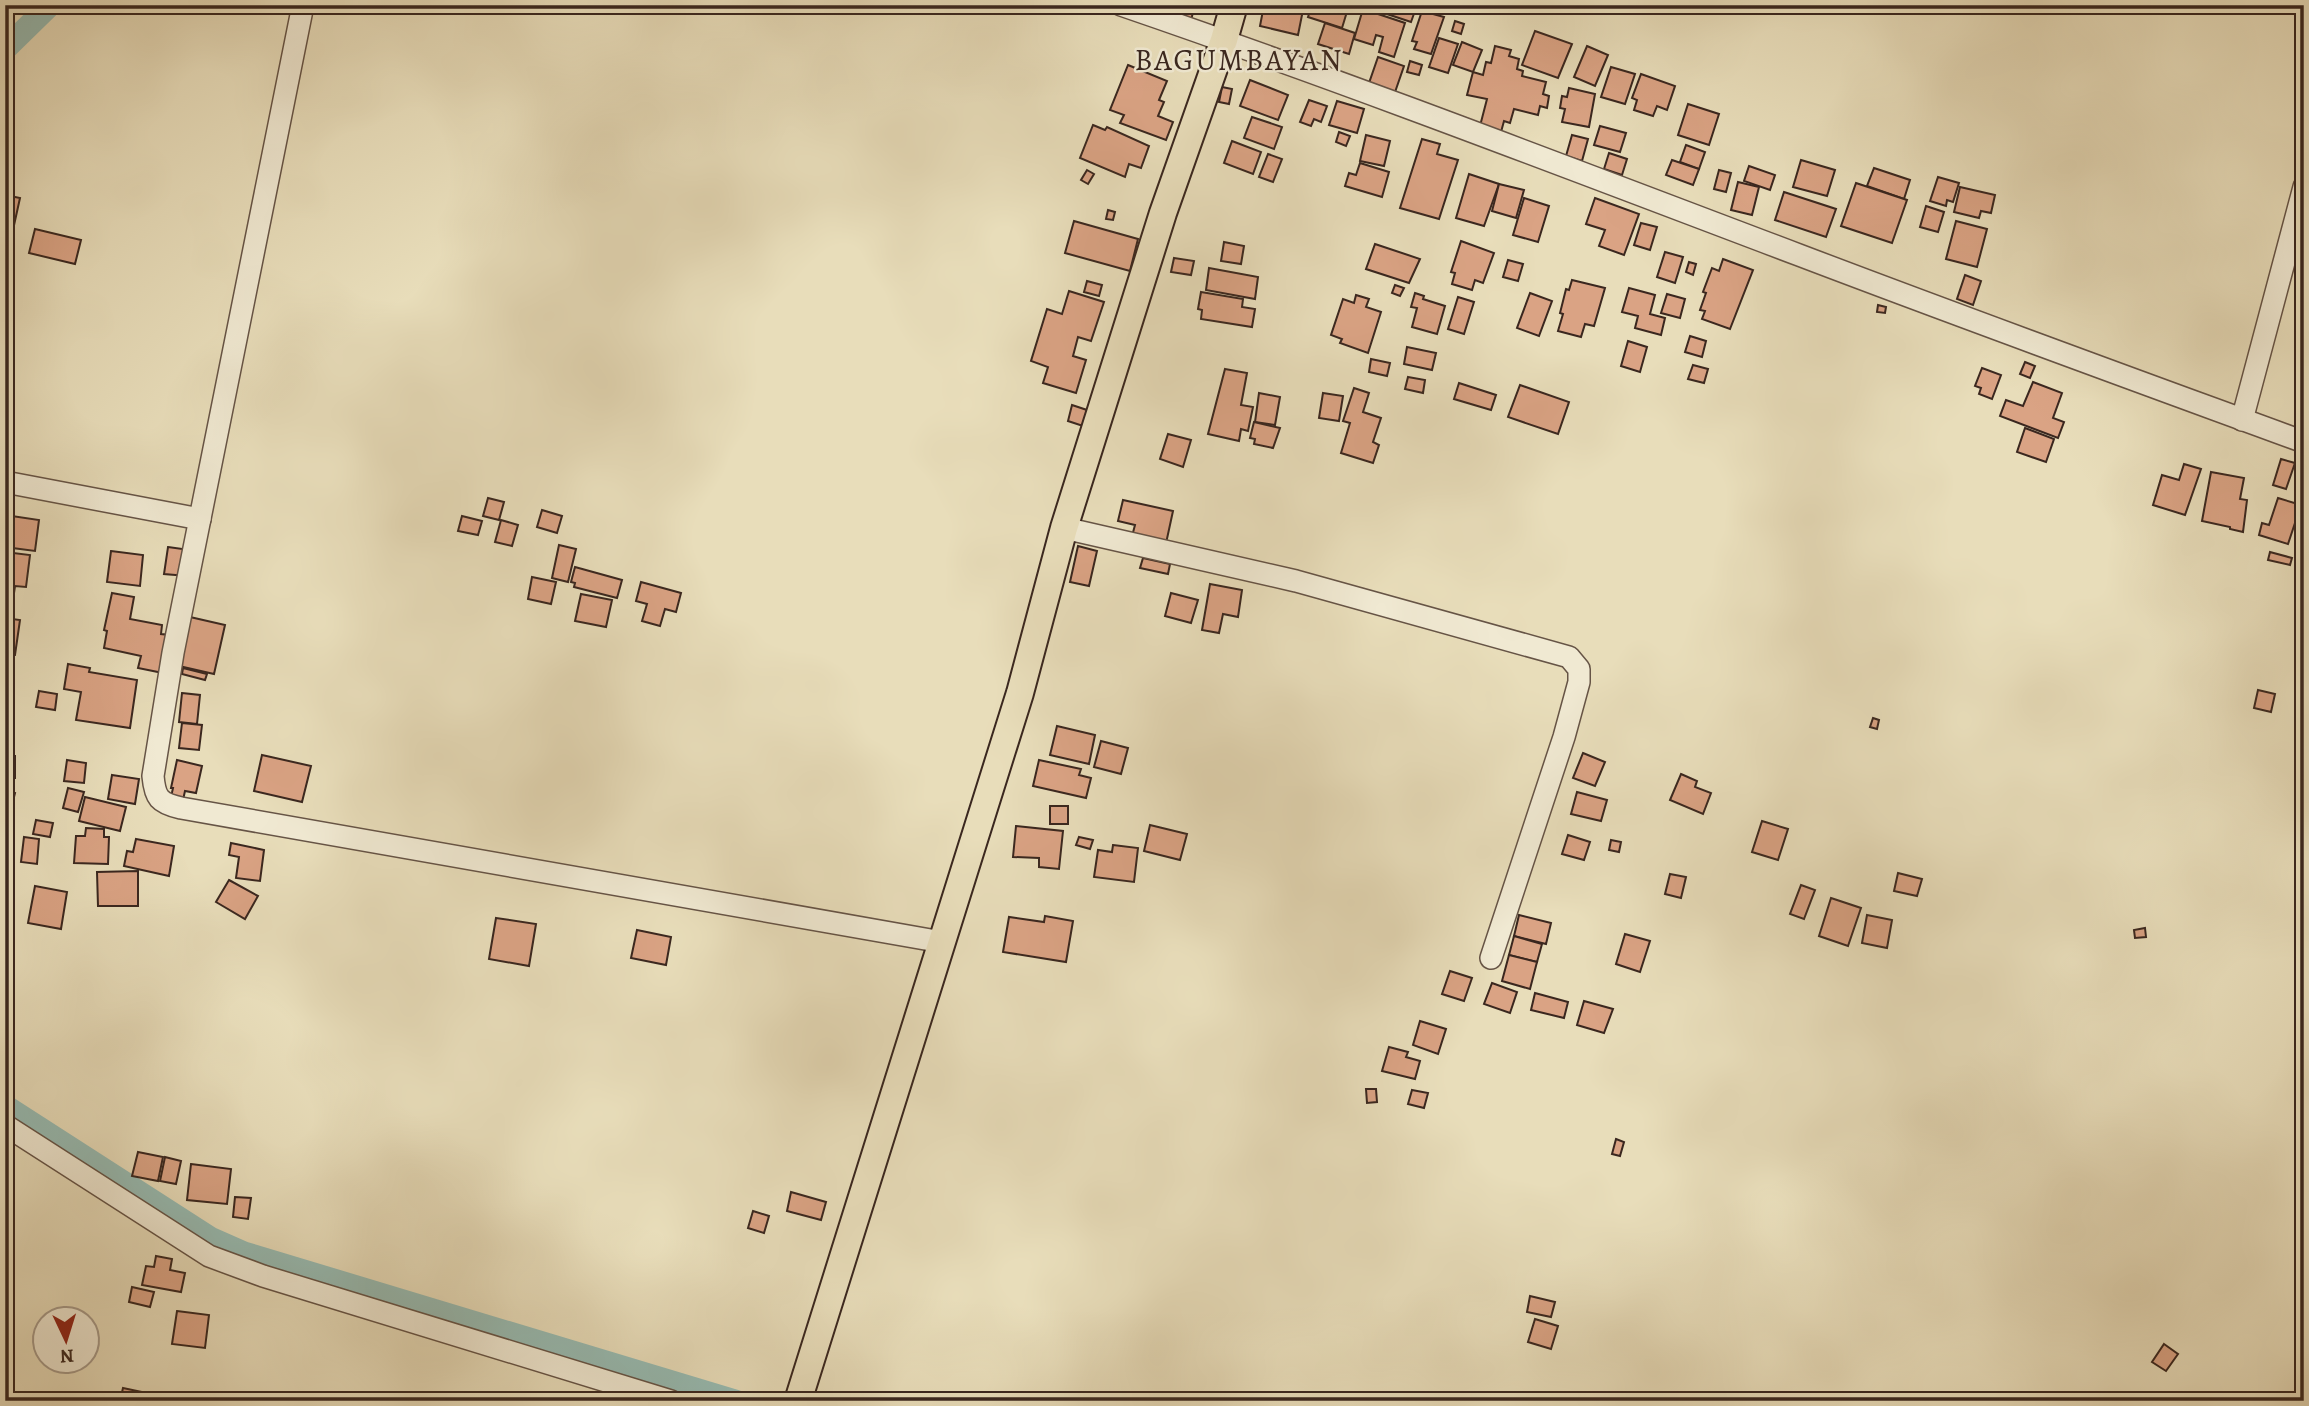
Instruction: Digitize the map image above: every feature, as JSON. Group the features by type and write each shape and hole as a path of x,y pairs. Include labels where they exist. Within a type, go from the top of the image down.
{"main road":[{"path":"798,1401 1020,693 1064,528 1163,213 1234,5"}],"street":[{"path":"303,5 173,653 153,776 155,794 163,803 208,813 942,942"},
{"path":"1121,5 1224,40 2304,442"},
{"path":"2242,420 2304,187"},
{"path":"5,482 200,519"},
{"path":"1064,528 1296,581 1569,657 1575,662 1579,669 1579,682 1564,737 1491,958"},
{"path":"5,1125 209,1256 262,1276 671,1401"}],"building":[{"path":"1165,5 1195,5 1191,20 1163,11"},
{"path":"1264,5 1304,5 1298,35 1260,26"},
{"path":"1312,5 1349,5 1342,28 1308,17"},
{"path":"1359,5 1386,5 1383,13"},
{"path":"1390,5 1416,8 1411,22 1387,14"},
{"path":"1426,5 1448,5 1446,12"},
{"path":"1363,9 1405,23 1394,57 1379,52 1383,37 1376,35 1373,45 1354,39"},
{"path":"1422,11 1444,17 1431,54 1414,49 1417,42 1412,41"},
{"path":"1455,21 1464,24 1461,34 1452,31"},
{"path":"1325,23 1355,33 1349,54 1318,44"},
{"path":"1535,31 1572,44 1558,78 1522,65"},
{"path":"1439,38 1458,44 1448,73 1429,67"},
{"path":"1462,42 1482,50 1473,72 1453,65"},
{"path":"1495,46 1511,50 1509,56 1519,59 1517,69 1523,71 1522,76 1546,82 1543,94 1549,96 1547,108 1540,106 1538,115 1514,109 1510,123 1504,121 1501,132 1480,126 1487,99 1467,95 1473,72 1483,75 1486,62 1491,63"},
{"path":"1587,46 1608,55 1595,86 1574,77"},
{"path":"1378,57 1404,66 1394,95 1368,86"},
{"path":"1410,61 1422,65 1419,75 1407,72"},
{"path":"1128,65 1167,81 1159,100 1164,102 1158,116 1173,122 1166,140 1120,123 1124,115 1110,110"},
{"path":"1611,67 1635,74 1625,104 1601,97"},
{"path":"1641,74 1675,86 1667,110 1657,106 1653,116 1634,110 1637,100 1632,98"},
{"path":"1250,80 1288,95 1278,120 1240,106"},
{"path":"1222,87 1232,89 1229,104 1219,102"},
{"path":"1569,88 1595,94 1589,127 1562,122 1565,109 1560,108 1562,96 1567,97"},
{"path":"1309,100 1327,106 1321,122 1314,119 1311,126 1300,122"},
{"path":"1337,101 1364,109 1357,133 1329,125"},
{"path":"1688,104 1719,114 1709,145 1678,135"},
{"path":"1252,117 1282,127 1274,149 1244,138"},
{"path":"1093,125 1105,130 1107,127 1149,146 1141,168 1129,164 1125,177 1080,158"},
{"path":"1600,126 1626,133 1620,152 1594,145"},
{"path":"1339,132 1350,136 1346,146 1336,142"},
{"path":"1366,135 1390,141 1384,166 1360,161"},
{"path":"1572,135 1588,139 1582,161 1566,156"},
{"path":"1422,139 1440,144 1437,154 1458,160 1439,219 1400,208"},
{"path":"1232,141 1261,152 1253,174 1224,163"},
{"path":"1686,145 1705,152 1699,169 1680,162"},
{"path":"1609,153 1627,159 1622,175 1604,169"},
{"path":"1268,154 1282,159 1273,182 1259,177"},
{"path":"1672,160 1699,169 1693,185 1666,175"},
{"path":"1801,160 1835,170 1827,196 1793,187"},
{"path":"1360,163 1389,172 1382,197 1345,186 1349,173 1356,175"},
{"path":"1749,166 1775,175 1770,190 1744,181"},
{"path":"1874,168 1910,180 1904,199 1867,186"},
{"path":"1087,170 1094,174 1088,184 1081,180"},
{"path":"1719,170 1731,173 1726,192 1714,189"},
{"path":"1469,174 1499,184 1484,226 1456,218"},
{"path":"1938,177 1959,183 1953,202 1947,200 1946,206 1930,201"},
{"path":"1738,182 1759,187 1752,215 1731,210"},
{"path":"1856,183 1907,200 1892,243 1841,226"},
{"path":"1499,184 1524,190 1516,218 1492,211"},
{"path":"1960,187 1995,195 1991,213 1981,211 1979,218 1954,212"},
{"path":"1784,192 1836,209 1826,237 1775,220"},
{"path":"5,195 20,198 9,248 5,247"},
{"path":"1524,198 1549,206 1538,242 1513,235"},
{"path":"1595,198 1639,214 1624,255 1599,246 1605,230 1586,224"},
{"path":"1926,206 1944,212 1938,232 1920,227"},
{"path":"1108,210 1115,212 1113,220 1106,219"},
{"path":"1074,221 1138,239 1130,271 1065,253"},
{"path":"1956,221 1987,229 1977,267 1946,259"},
{"path":"1641,223 1657,227 1650,250 1634,245"},
{"path":"35,229 81,240 75,264 29,253"},
{"path":"1461,241 1494,253 1483,283 1475,280 1472,290 1452,284 1455,273 1451,272"},
{"path":"1224,242 1244,246 1241,264 1221,261"},
{"path":"1375,244 1420,259 1409,283 1366,269"},
{"path":"1665,252 1683,257 1675,283 1657,277"},
{"path":"1174,258 1194,261 1191,275 1171,272"},
{"path":"1723,259 1753,270 1730,329 1702,319 1705,311 1700,310 1712,268 1719,271"},
{"path":"1508,260 1523,264 1518,281 1503,277"},
{"path":"1689,262 1696,264 1693,275 1686,272"},
{"path":"1209,268 1258,277 1255,299 1206,290"},
{"path":"1965,275 1981,281 1973,305 1957,299"},
{"path":"1572,280 1605,288 1594,326 1585,324 1581,337 1558,331 1566,289 1569,290"},
{"path":"1087,281 1102,285 1099,296 1084,292"},
{"path":"1395,285 1404,288 1400,296 1392,293"},
{"path":"1629,288 1655,295 1650,314 1665,318 1661,335 1635,328 1638,316 1622,312"},
{"path":"1069,291 1104,302 1091,341 1078,337 1073,356 1086,360 1076,393 1043,383 1048,367 1031,361 1047,309 1062,314"},
{"path":"1201,292 1243,299 1242,307 1255,309 1252,327 1201,319 1202,310 1198,309"},
{"path":"1415,293 1424,296 1423,299 1445,306 1437,334 1412,327 1417,308 1411,307"},
{"path":"1530,293 1552,301 1539,336 1517,328"},
{"path":"1667,294 1685,299 1680,318 1661,313"},
{"path":"1356,295 1369,299 1366,307 1381,312 1368,353 1340,343 1342,339 1331,335 1343,299 1354,303"},
{"path":"1458,297 1474,302 1464,334 1448,329"},
{"path":"1878,305 1886,307 1885,313 1877,312"},
{"path":"1690,336 1706,341 1702,357 1685,352"},
{"path":"1628,341 1647,347 1640,372 1621,366"},
{"path":"1407,347 1436,353 1432,370 1404,364"},
{"path":"1371,359 1390,363 1387,376 1369,372"},
{"path":"2025,362 2035,366 2030,378 2020,374"},
{"path":"1693,365 1708,369 1704,383 1688,379"},
{"path":"1982,368 2001,375 1992,399 1979,394 1981,388 1975,386"},
{"path":"1225,369 1247,373 1241,405 1253,407 1248,431 1241,429 1239,441 1208,434"},
{"path":"1408,377 1425,380 1423,393 1405,389"},
{"path":"2033,382 2062,393 2053,418 2064,422 2058,438 2000,416 2006,400 2023,406"},
{"path":"1459,383 1496,395 1491,410 1454,399"},
{"path":"1520,385 1569,402 1558,434 1508,417"},
{"path":"1354,388 1369,393 1363,412 1381,418 1373,442 1379,445 1373,463 1341,453 1350,423 1343,421"},
{"path":"1259,393 1280,397 1275,425 1255,422"},
{"path":"1323,393 1343,396 1339,421 1319,418"},
{"path":"1072,405 1087,410 1083,426 1068,421"},
{"path":"1254,422 1280,428 1273,448 1254,444 1255,439 1250,438"},
{"path":"2025,428 2054,439 2046,462 2017,452"},
{"path":"1168,434 1191,440 1183,467 1160,459"},
{"path":"2281,459 2295,463 2286,489 2273,485"},
{"path":"2184,464 2201,469 2185,515 2153,505 2162,475 2179,480"},
{"path":"2211,472 2244,478 2240,499 2247,500 2243,532 2202,521"},
{"path":"488,498 504,502 499,520 483,516"},
{"path":"2278,498 2301,505 2288,544 2259,535 2262,523 2269,525"},
{"path":"1123,500 1173,511 1165,548 1131,540 1135,525 1118,521"},
{"path":"542,510 562,516 557,533 537,527"},
{"path":"5,515 39,520 35,551 5,547"},
{"path":"462,516 482,521 478,535 458,531"},
{"path":"501,520 518,525 512,546 495,542"},
{"path":"559,545 576,549 568,582 552,578"},
{"path":"1078,546 1097,551 1089,586 1070,582"},
{"path":"168,547 190,550 187,576 164,574"},
{"path":"111,551 143,555 140,586 107,582"},
{"path":"5,552 30,555 26,587 15,586 12,607 5,606"},
{"path":"2270,552 2292,558 2290,565 2268,560"},
{"path":"1143,558 1170,564 1168,574 1140,568"},
{"path":"575,567 622,580 617,598 574,587 575,583 571,582"},
{"path":"532,577 556,582 551,604 528,599"},
{"path":"641,582 681,593 676,612 665,609 660,626 642,621 647,604 636,601"},
{"path":"1210,584 1242,590 1238,617 1223,614 1219,633 1202,630"},
{"path":"112,593 134,597 130,619 162,625 161,634 170,635 163,673 138,668 141,656 104,648 107,631 104,630"},
{"path":"1171,593 1198,600 1191,623 1165,616"},
{"path":"581,594 612,600 606,627 575,621"},
{"path":"190,617 225,625 214,674 179,666"},
{"path":"5,618 20,620 15,655 5,654"},
{"path":"5,657 12,658 8,691 5,690"},
{"path":"68,664 90,668 89,672 137,680 130,728 76,720 81,692 64,689"},
{"path":"183,668 207,674 205,680 182,674"},
{"path":"2258,690 2275,694 2271,712 2254,708"},
{"path":"39,691 57,694 55,710 36,707"},
{"path":"182,693 200,695 197,724 179,722"},
{"path":"1873,718 1879,720 1877,729 1870,727"},
{"path":"182,723 202,725 199,750 179,748"},
{"path":"1057,726 1095,735 1089,764 1050,755"},
{"path":"1101,741 1128,748 1121,774 1094,767"},
{"path":"1583,753 1605,762 1595,786 1573,778"},
{"path":"262,755 311,766 302,802 254,791"},
{"path":"5,756 15,756 15,778 5,778"},
{"path":"67,760 86,763 84,783 64,781"},
{"path":"177,760 202,766 196,793 185,791 183,800 171,797"},
{"path":"1039,760 1081,769 1079,775 1091,778 1086,798 1033,786"},
{"path":"1681,774 1697,781 1695,787 1711,793 1703,814 1670,800"},
{"path":"112,775 139,779 135,804 108,799"},
{"path":"68,788 84,792 78,812 63,808"},
{"path":"5,791 15,793 8,821 5,820"},
{"path":"1577,792 1607,800 1601,821 1571,814"},
{"path":"85,797 126,807 120,831 79,821"},
{"path":"1050,806 1068,806 1068,824 1050,824"},
{"path":"36,820 53,823 50,837 33,834"},
{"path":"1762,821 1788,829 1778,860 1752,852"},
{"path":"1150,825 1187,834 1180,860 1144,851"},
{"path":"1016,826 1063,831 1059,869 1039,867 1039,858 1013,857"},
{"path":"86,828 104,829 104,837 109,837 108,864 74,863 76,836 85,836"},
{"path":"1568,835 1590,842 1584,860 1562,854"},
{"path":"24,837 39,839 37,864 21,862"},
{"path":"1079,837 1093,840 1090,849 1076,845"},
{"path":"136,839 174,846 169,876 124,866 127,851 133,852"},
{"path":"1611,840 1621,842 1619,852 1609,850"},
{"path":"231,843 264,850 260,881 236,878 239,857 229,855"},
{"path":"1113,845 1138,848 1134,882 1094,877 1098,850 1112,852"},
{"path":"138,871 138,906 98,906 97,872"},
{"path":"1898,873 1922,879 1917,896 1894,891"},
{"path":"1670,874 1686,877 1681,898 1665,894"},
{"path":"229,880 258,896 245,919 216,902"},
{"path":"1801,885 1815,890 1804,919 1790,914"},
{"path":"35,886 67,892 61,929 28,923"},
{"path":"1831,898 1861,908 1848,946 1819,936"},
{"path":"1519,915 1551,923 1546,944 1514,936"},
{"path":"1867,915 1892,920 1887,948 1862,943"},
{"path":"1045,916 1073,921 1066,962 1003,952 1009,917 1044,922"},
{"path":"496,918 536,924 529,966 489,959"},
{"path":"2145,928 2146,937 2135,938 2134,930"},
{"path":"637,930 671,937 666,965 631,958"},
{"path":"1625,934 1650,941 1640,972 1616,964"},
{"path":"1514,936 1542,944 1537,962 1509,955"},
{"path":"1509,955 1537,962 1530,989 1502,981"},
{"path":"1450,971 1472,978 1464,1001 1442,994"},
{"path":"1492,983 1517,992 1510,1013 1484,1004"},
{"path":"1535,993 1568,1002 1564,1018 1531,1010"},
{"path":"1584,1001 1613,1009 1604,1033 1577,1025"},
{"path":"1420,1021 1446,1029 1438,1054 1413,1045"},
{"path":"1389,1047 1408,1052 1406,1057 1420,1061 1415,1079 1382,1071"},
{"path":"1366,1089 1376,1089 1377,1102 1367,1103"},
{"path":"1412,1090 1428,1093 1424,1108 1408,1104"},
{"path":"1616,1139 1624,1142 1620,1156 1612,1154"},
{"path":"138,1152 163,1157 158,1181 132,1176"},
{"path":"165,1157 181,1161 176,1184 160,1181"},
{"path":"191,1164 231,1169 227,1204 187,1200"},
{"path":"791,1192 826,1202 821,1220 787,1211"},
{"path":"235,1197 251,1198 248,1219 233,1217"},
{"path":"753,1211 769,1216 764,1233 748,1228"},
{"path":"156,1256 172,1259 170,1270 185,1273 181,1292 142,1285 146,1266 154,1267"},
{"path":"132,1287 154,1292 150,1307 129,1302"},
{"path":"1530,1296 1555,1302 1551,1317 1527,1312"},
{"path":"177,1311 209,1315 205,1348 172,1344"},
{"path":"1535,1319 1558,1326 1551,1349 1528,1342"},
{"path":"2164,1344 2178,1354 2166,1371 2152,1362"},
{"path":"123,1388 142,1392 140,1401 120,1401"},
{"path":"163,1392 198,1397 198,1401 161,1401"}],"waterway":[{"path":"5,49 50,5"},
{"path":"5,1106 210,1238 244,1253 735,1401"}],"district":[{"name":"BAGUMBAYAN","path":"1239,60"}]}
